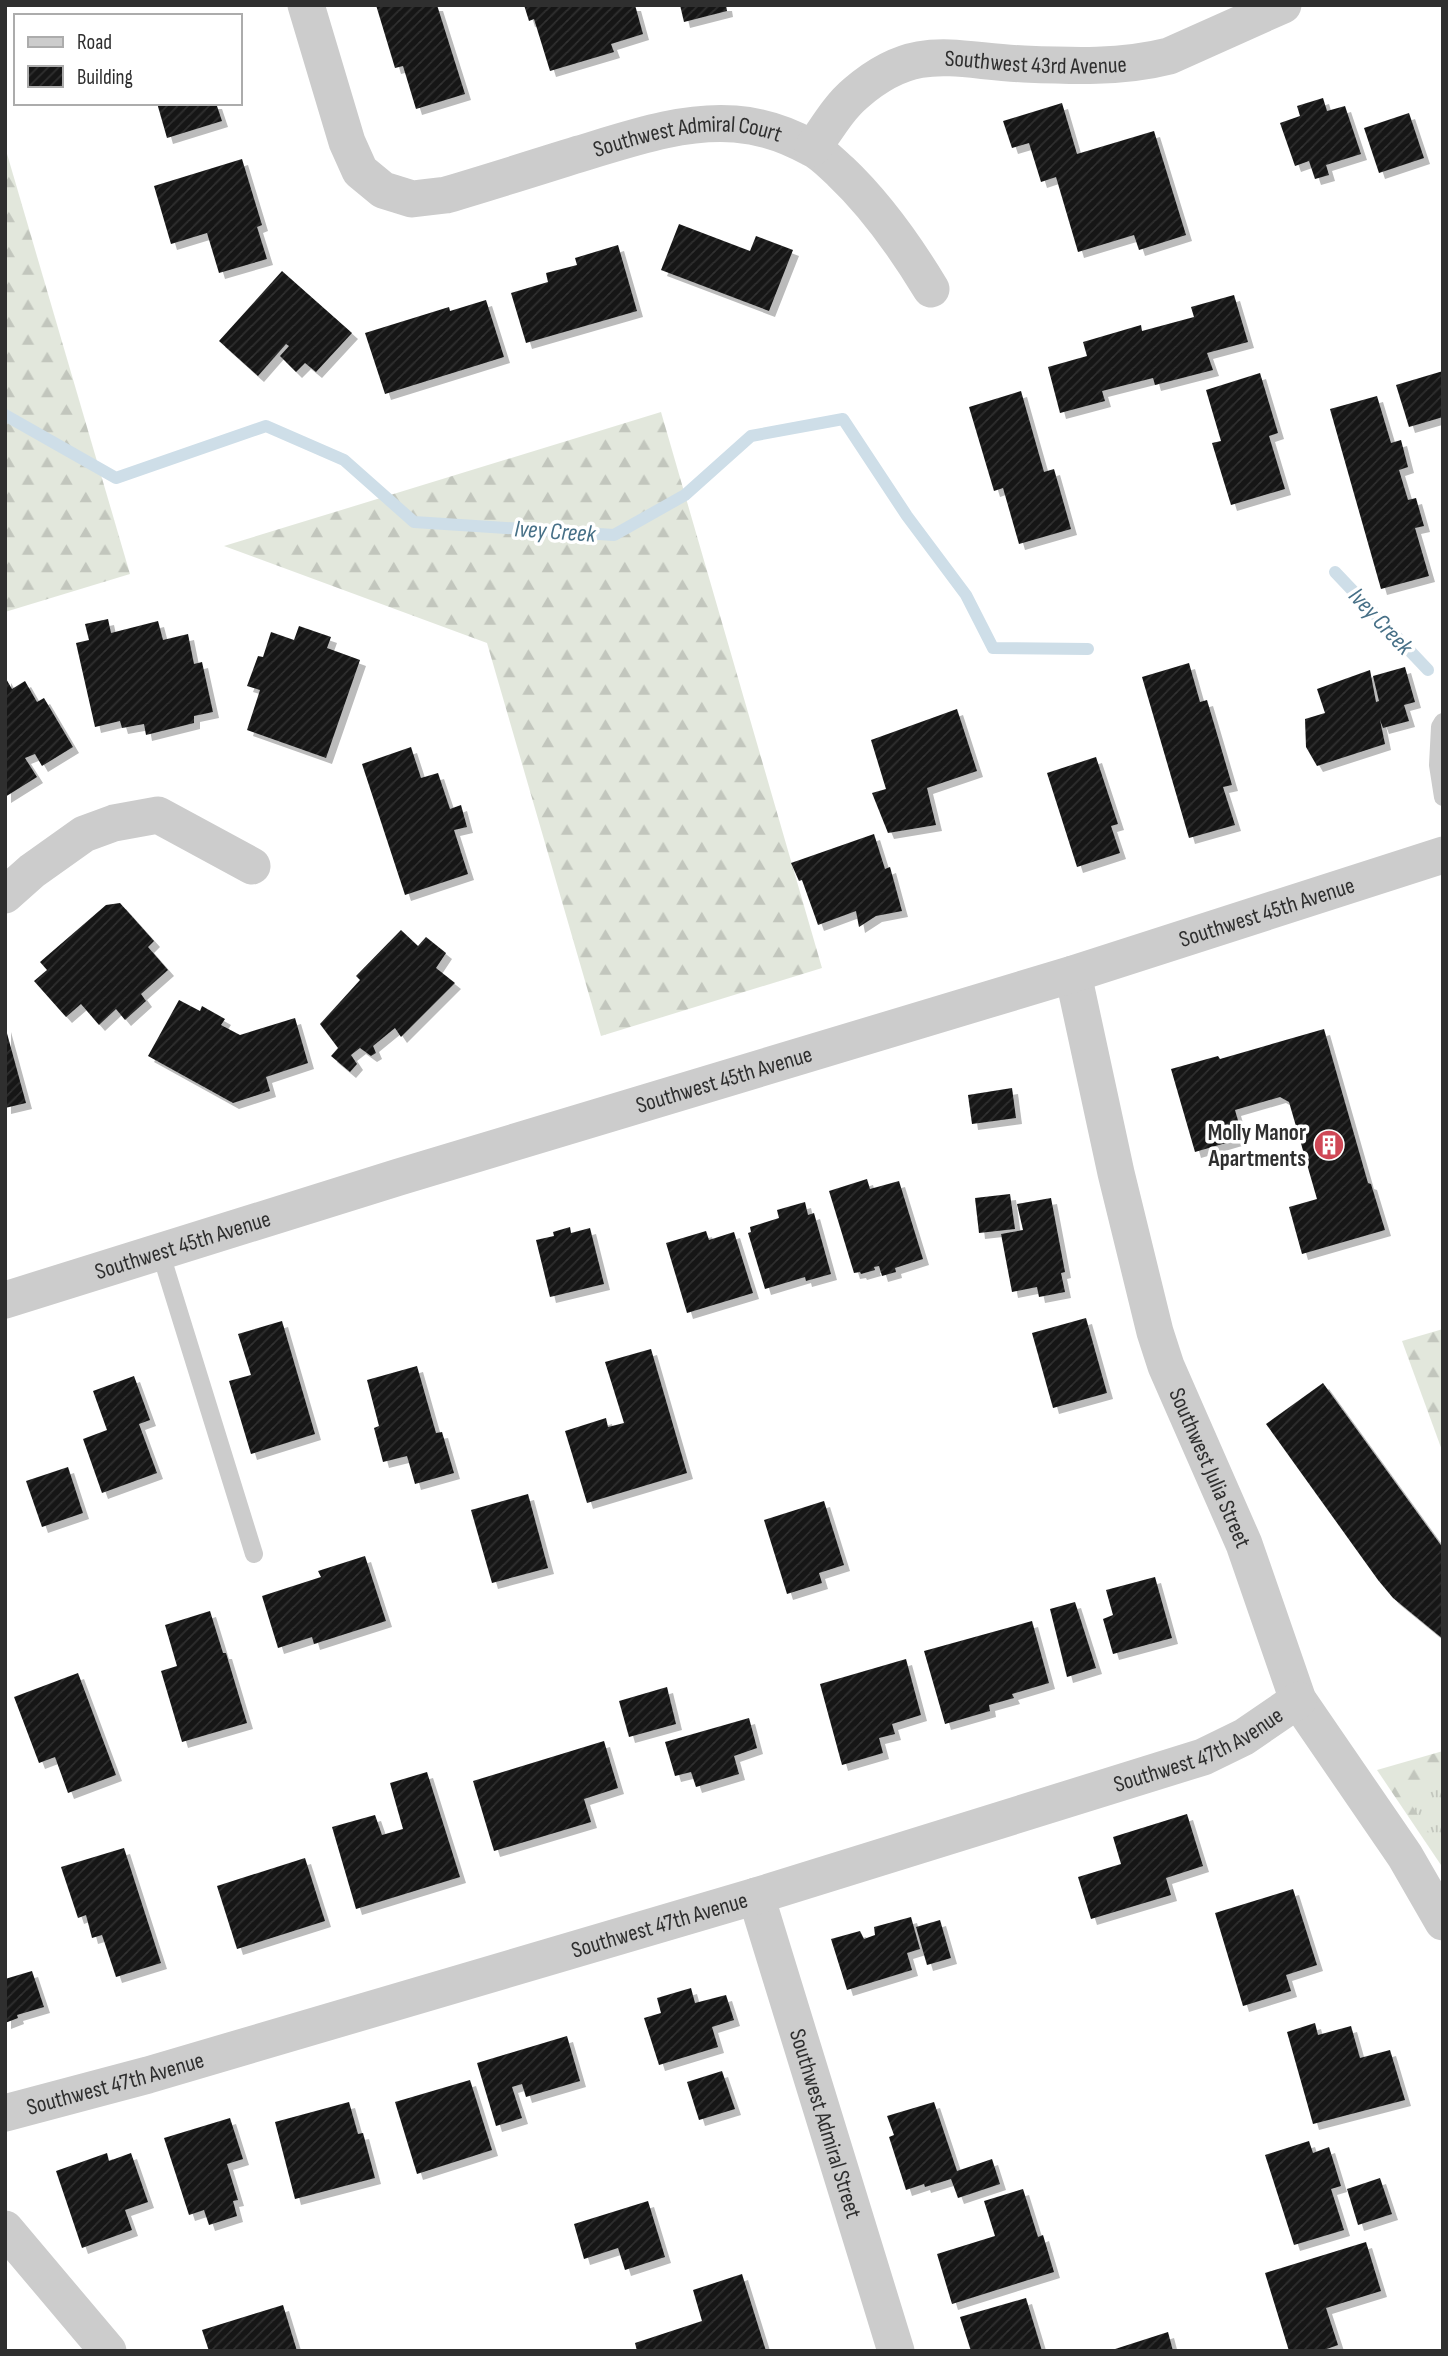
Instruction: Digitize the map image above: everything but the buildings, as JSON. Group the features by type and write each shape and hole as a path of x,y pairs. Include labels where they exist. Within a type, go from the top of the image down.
{"street":[{"name":"Southwest Admiral Court","path":"306,5 347,142 360,171 383,190 412,199 446,195 642,135 684,126 733,123 754,126 780,133 813,148 859,189 908,250 931,289"},
{"name":"Southwest 43rd Avenue","path":"813,148 842,107 856,94 887,72 919,58 961,57 1023,64 1087,65 1150,61 1169,56 1283,5"},
{"path":"5,895 32,871 84,834 114,823 158,815 252,866"},
{"name":"Southwest 45th Avenue","path":"5,1300 386,1181 1073,974 1443,855"},
{"name":"Southwest Julia Street","path":"1073,974 1116,1173 1155,1332 1175,1387 1244,1544 1298,1700 1405,1856 1443,1922"},
{"name":"Southwest 47th Avenue","path":"5,2113 148,2075 756,1896 1203,1757 1244,1737 1298,1700"},
{"name":"Southwest Admiral Street","path":"756,1896 895,2351"},
{"path":"5,2229 108,2351"}],"lane":[{"path":"1443,722 1438,765 1443,797"},
{"path":"160,1251 254,1554"}],"green space":[{"path":"5,147 130,574 5,612"},
{"path":"661,412 822,968 601,1036 487,643 224,546"},
{"path":"1443,1329 1443,1453 1402,1341"},
{"path":"1443,1751 1443,1868 1377,1770"},
{"path":"1443,1776 1443,1855 1401,1788"}],"waterway":[{"name":"Ivey Creek","path":"5,415 116,478 266,426 344,460 414,522 614,535 685,495 751,436 843,419 907,516 966,595 993,648 1088,649"},
{"name":"Ivey Creek","path":"1335,572 1428,670"}],"place":[{"name":"Molly Manor Apartments","path":"1329,1145"}]}
